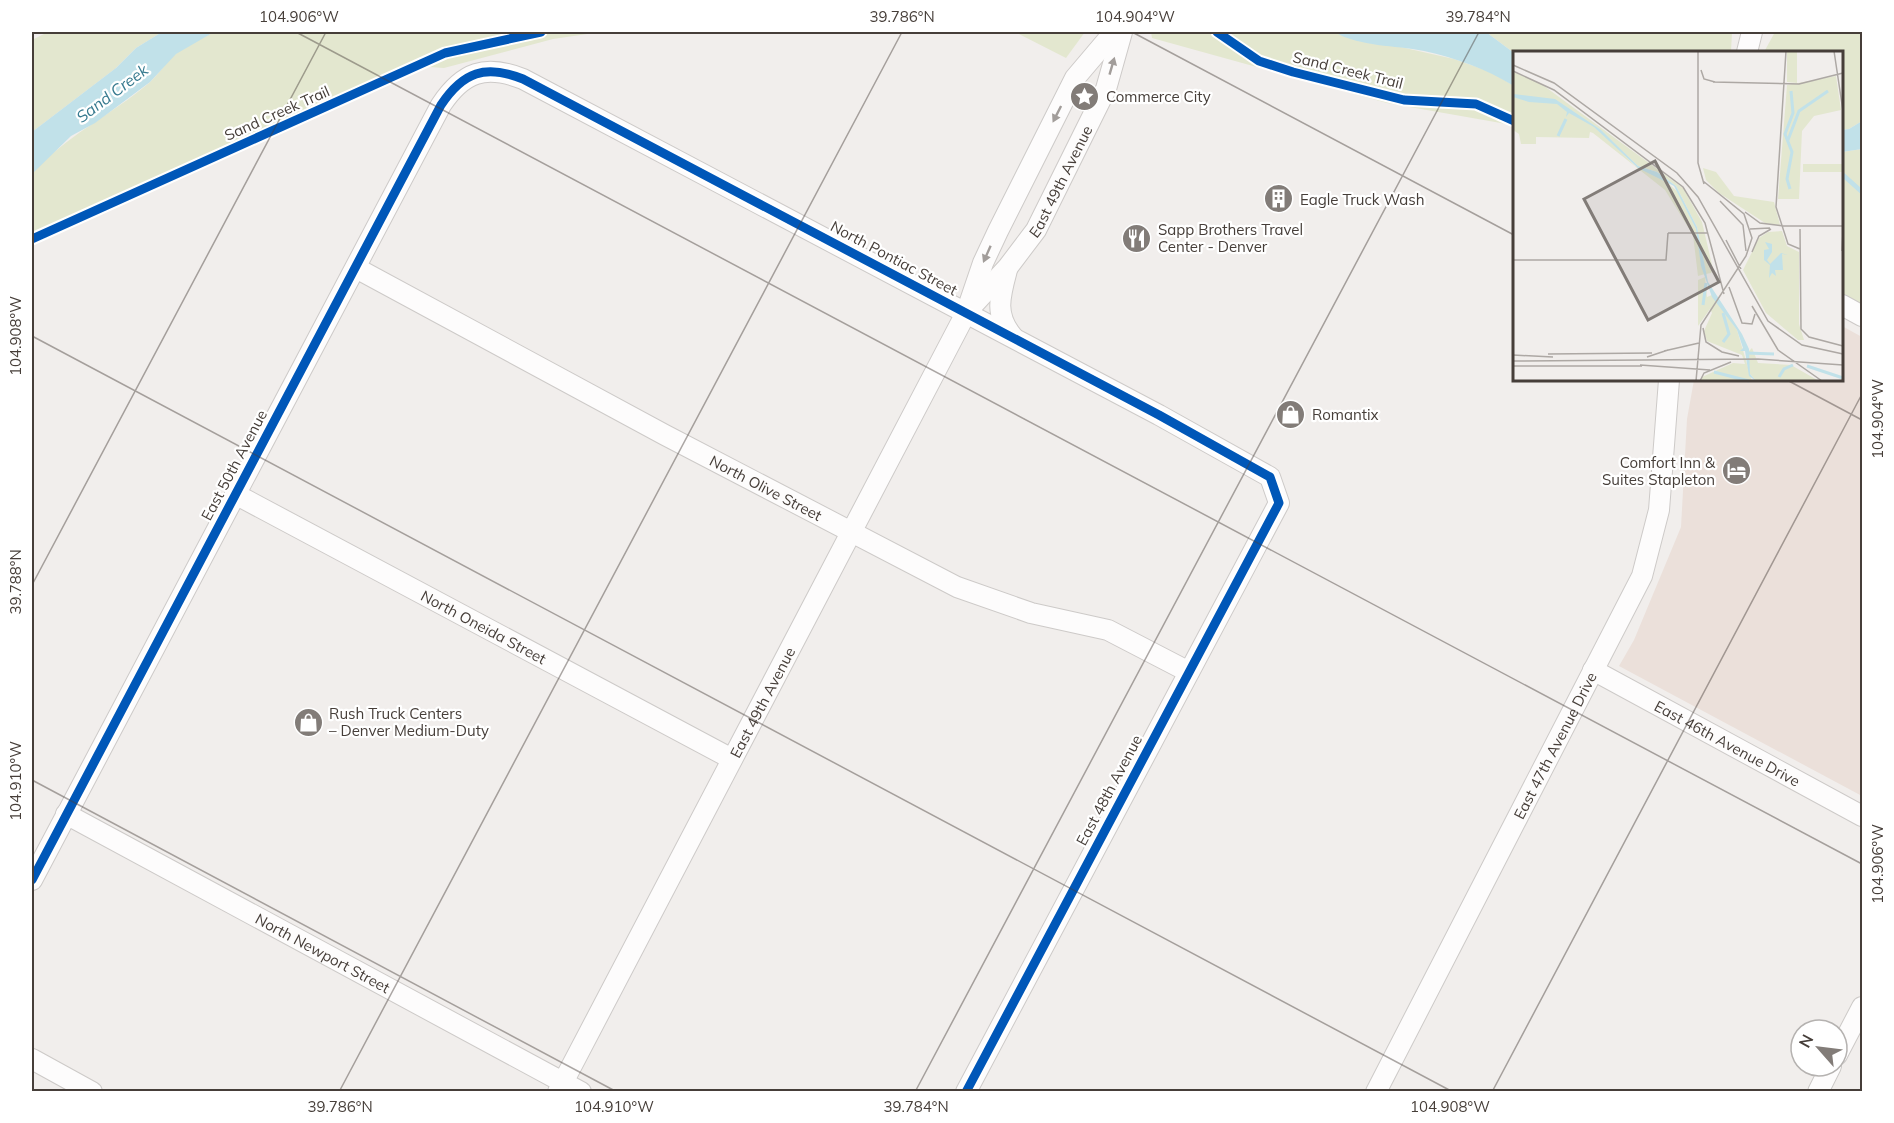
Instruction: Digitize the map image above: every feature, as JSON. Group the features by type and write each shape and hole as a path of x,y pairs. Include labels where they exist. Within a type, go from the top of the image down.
{"street":[{"name":"East 49th Avenue","path":"560,1087 853,533 966,313 983,263 1075,78 1114,32"},
{"name":"East 49th Avenue","path":"966,313 1008,267 1036,230 1106,89 1122,32"},
{"name":"North Pontiac Street","path":"474,75 491,70 504,71 523,79 1260,469 1274,482 1279,503"},
{"name":"East 50th Avenue","path":"32,880 441,105 460,82 474,75"},
{"path":"1008,267 1000,309 1003,326 1015,339"},
{"name":"North Olive Street","path":"356,268 853,533 980,597 1032,613 1108,630 1189,672"},
{"path":"1843,306 1863,316"},
{"name":"East 47th Avenue Drive","path":"1376,1092 1632,597 1654,531 1668,381"},
{"name":"North Oneida Street","path":"236,494 732,759"},
{"name":"East 48th Avenue","path":"966,1092 1279,503"},
{"name":"East 46th Avenue Drive","path":"1593,670 1863,816"},
{"name":"North Newport Street","path":"66,814 560,1087 581,1092"},
{"path":"1849,1033 1863,1007"},
{"path":"32,1059 92,1092"},
{"path":"1818,1092 1825,1078"}],"shaded area":[{"path":"1843,327 1862,337 1862,796 1619,666 1634,640 1681,527 1687,419 1694,381 1843,381"}],"green space":[{"path":"48,32 162,32 136,48 116,68 32,132 32,40"},
{"path":"214,32 601,32 553,39 444,68 429,67 415,61 32,234 32,174 73,137 149,83 174,55"},
{"path":"1015,32 1085,32 1066,58"},
{"path":"1151,32 1334,32 1454,59 1491,72 1513,85 1513,130 1512,125 1387,103 1152,38"},
{"path":"1486,32 1732,32 1731,51 1513,52"},
{"path":"1775,32 1862,32 1862,121 1843,130 1843,51 1765,51"},
{"path":"1862,149 1862,307 1843,297 1843,152"}],"water":[{"name":"Sand Creek","path":"162,32 214,32 176,54 150,82 95,123 71,136 32,174 32,132 116,68 136,48"},
{"path":"1334,32 1486,32 1513,52 1513,85 1482,69 1448,57 1344,37"},
{"path":"1862,121 1862,149 1843,152 1843,130"}],"waterway":[{"path":"1843,175 1862,192"}],"cycle path":[{"name":"Sand Creek Trail","path":"32,239 445,53 541,32"},
{"name":"Sand Creek Trail","path":"1217,32 1259,61 1293,72 1404,100 1476,104 1513,121"},
{"path":"32,880 441,105 449,94 467,78 486,72 509,74 523,79 1159,415 1270,477 1279,503 966,1092"}],"place":[{"name":"Commerce City","path":"1085,96"},
{"name":"Eagle Truck Wash","path":"1279,199"},
{"name":"Sapp Brothers Travel Center - Denver","path":"1137,238"},
{"name":"Romantix","path":"1291,414"},
{"name":"Comfort Inn & Suites Stapleton","path":"1736,471"},
{"name":"Rush Truck Centers – Denver Medium-Duty","path":"308,722"}]}
